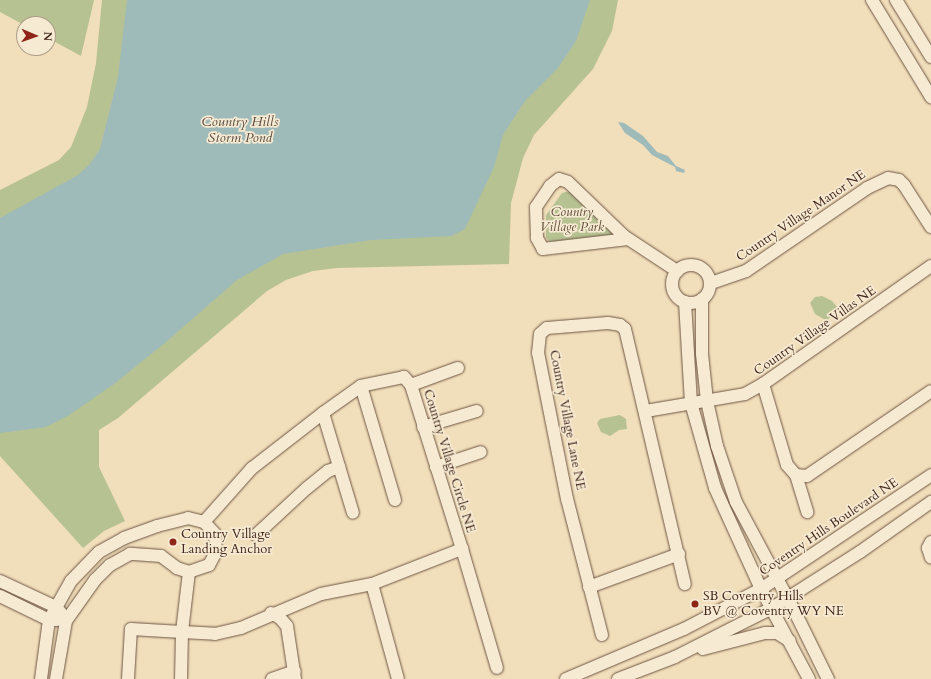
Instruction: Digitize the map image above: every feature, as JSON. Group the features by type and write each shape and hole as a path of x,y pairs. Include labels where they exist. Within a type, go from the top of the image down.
{"street":[{"path":"872,0 931,97"},
{"path":"896,0 931,57"},
{"name":"Country Village Manor NE","path":"711,283 746,271 867,188 888,178 899,180 904,185 931,227"},
{"path":"628,239 543,249 537,238 536,207 550,186 560,179 568,182 628,239 677,271"},
{"path":"688,265 701,267 710,277 711,283 710,290 702,300 697,302 685,302 679,299 673,288 672,282 677,271 688,265"},
{"name":"Country Village Villas NE","path":"691,403 745,394 763,384 931,266"},
{"path":"702,300 702,354 707,401 717,446 736,502 788,598 828,679"},
{"path":"685,302 691,403 715,488 761,589 809,679"},
{"name":"Country Village Lane NE","path":"602,635 589,587 551,424 538,353 540,334 547,328 566,325 620,325 625,329 631,346 685,584"},
{"path":"411,385 458,368"},
{"name":"Country Village Circle NE","path":"128,679 131,628 215,634 241,628 271,613 321,594 372,584 462,549 411,385 404,377 361,386 322,413 252,468 204,522"},
{"path":"763,384 787,465 796,475 807,512"},
{"path":"361,386 395,500"},
{"path":"796,475 807,476 931,391"},
{"path":"646,411 691,403"},
{"path":"424,427 477,411"},
{"path":"322,413 353,513"},
{"path":"436,467 481,452"},
{"path":"256,535 307,488 328,471 339,466"},
{"name":"Coventry Hills Boulevard NE","path":"566,679 593,670 684,629 761,589 931,475"},
{"path":"618,679 675,656 772,608 931,502"},
{"path":"41,679 50,620 71,581 108,546 157,526 188,518 204,522 215,534 216,552 209,566 189,572 177,568 161,556 130,554 110,565 95,580 66,620 56,679"},
{"path":"931,542 928,548 931,558"},
{"path":"462,549 498,668"},
{"path":"589,587 679,554"},
{"path":"181,679 182,632 189,572"},
{"path":"0,581 56,607 66,620"},
{"path":"372,584 398,679"},
{"path":"0,596 50,620 66,620"},
{"path":"271,613 280,618 287,626 295,675 272,679"},
{"path":"675,656 765,633 777,633 790,641"}],"green space":[{"path":"0,0 94,0 81,56 56,42 56,16 16,16 16,21 0,12"},
{"name":"Country Hills Storm Pond","path":"102,0 618,0 612,31 593,69 534,135 523,158 511,203 509,264 337,268 313,271 286,280 267,291 118,418 99,430 99,467 125,521 104,531 83,548 0,456 0,190 59,160 71,147 87,107 96,63"},
{"name":"Country Village Park","path":"577,189 624,236 556,248 546,238 546,215 562,193"},
{"path":"822,296 832,301 838,308 827,321 815,314 810,303 815,297"},
{"path":"620,415 626,419 627,429 619,430 610,436 601,432 597,423 600,419"}],"water":[{"name":"Country Hills Storm Pond","path":"127,0 590,0 576,41 558,68 525,101 503,135 494,167 465,229 451,236 371,240 283,254 237,280 166,342 114,384 69,415 46,427 0,433 0,218 78,175 89,165 100,149 118,77"},
{"path":"618,122 624,123 643,136 657,152 668,156 676,166 685,170 684,173 676,171 675,167 652,155 643,145 625,133"}],"place":[{"name":"Country Village Landing Anchor","path":"173,542"},
{"name":"SB Coventry Hills BV @ Coventry WY NE","path":"695,604"}]}
